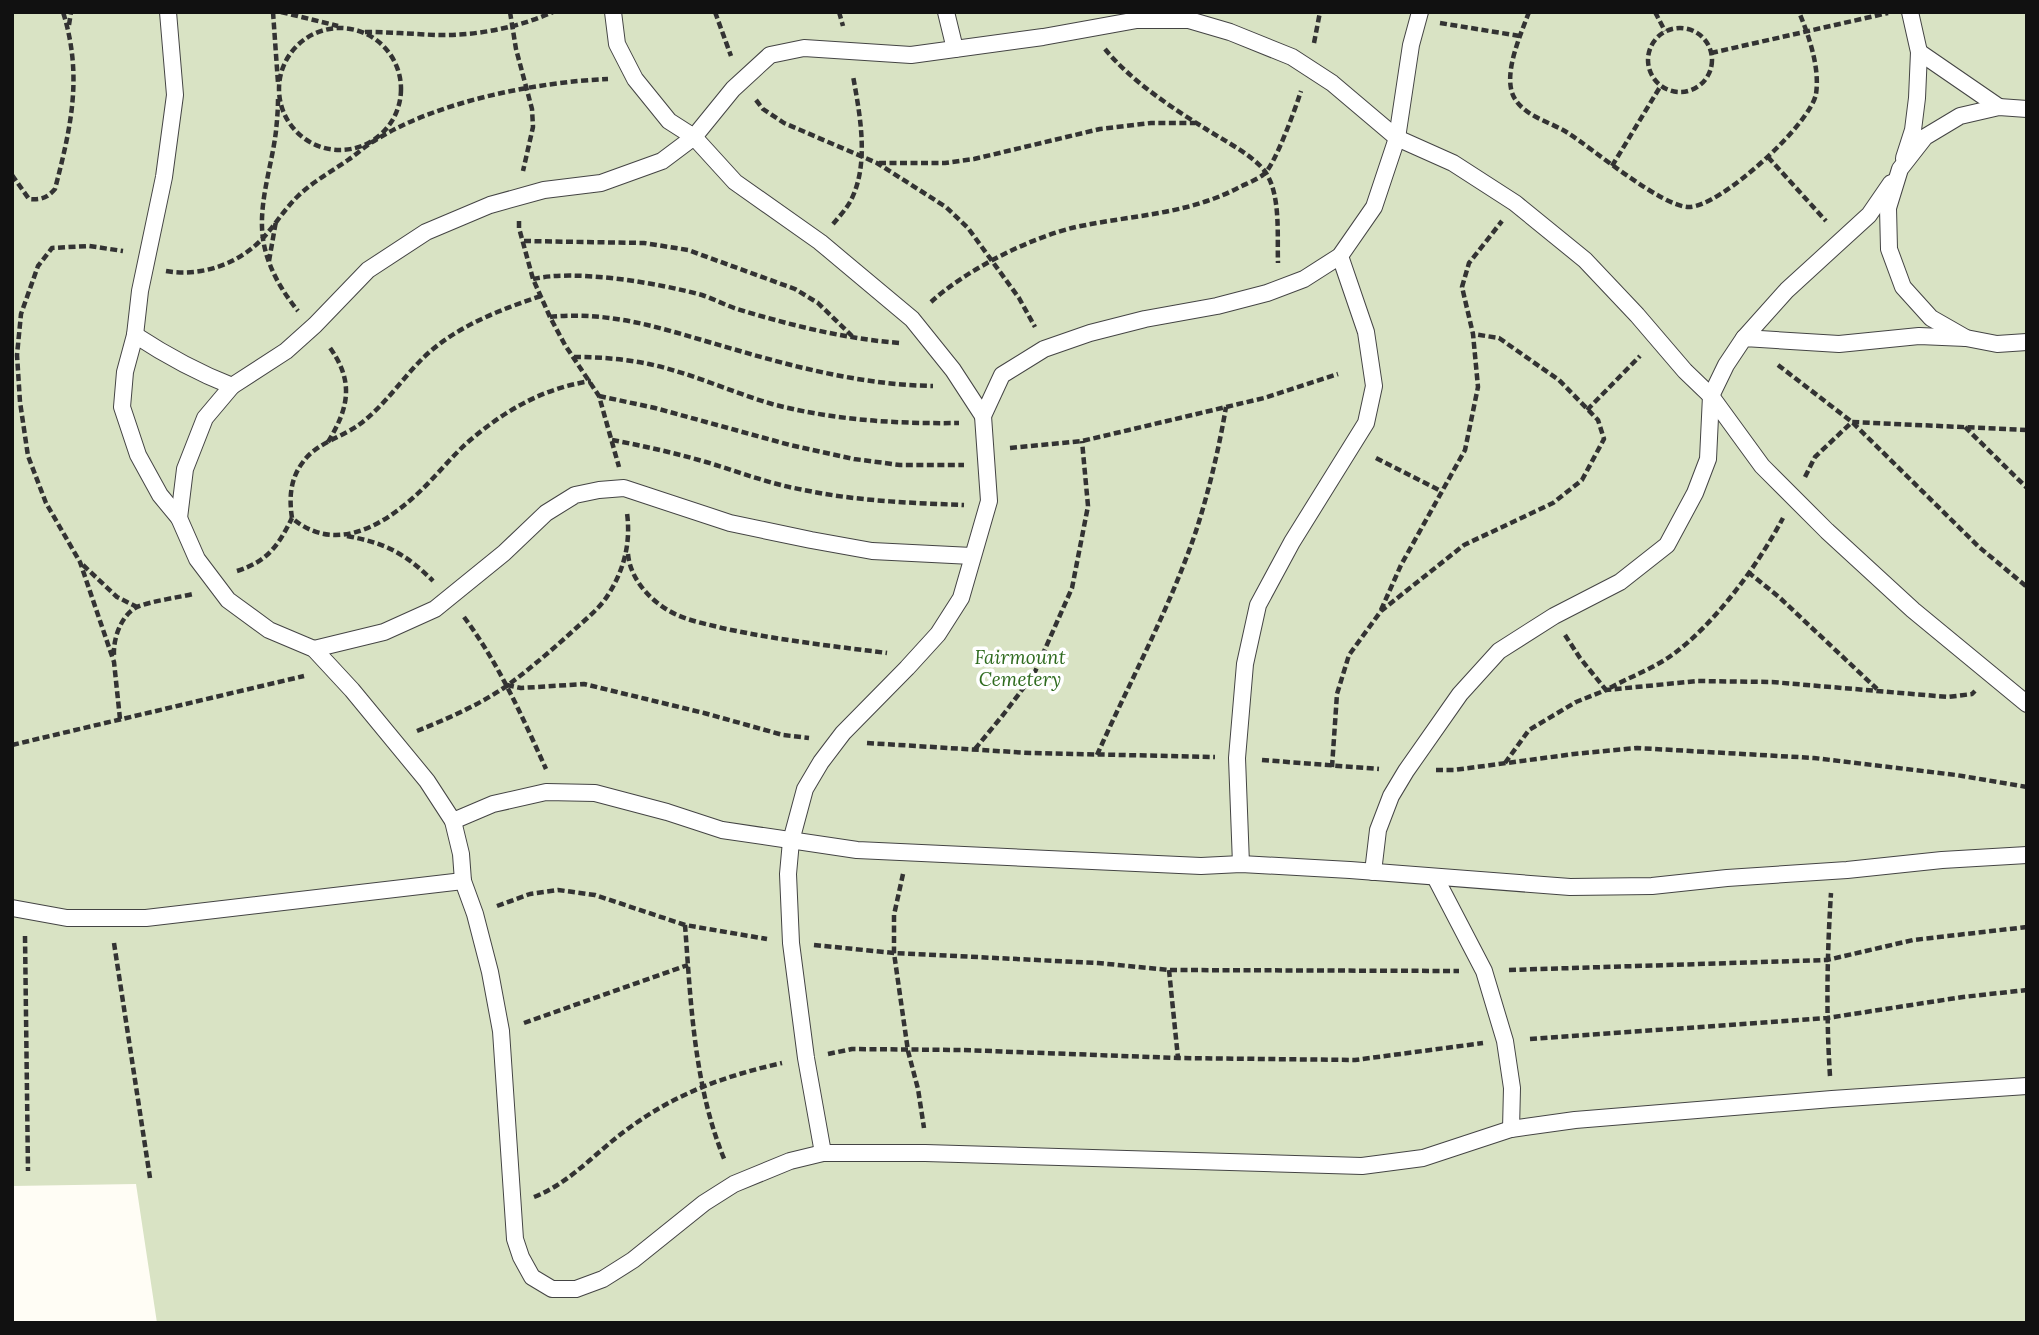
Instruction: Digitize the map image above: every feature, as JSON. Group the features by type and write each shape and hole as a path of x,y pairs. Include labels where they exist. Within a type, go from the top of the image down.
{"lane":[{"path":"168,12 176,95 164,177 140,291 135,335 125,372 122,407 138,454 160,495 179,518 197,559 228,600 269,630 314,649 352,690 427,781 453,821 461,854 463,881 475,914 490,972 500,1031 515,1239 532,1278 552,1289 576,1289 603,1279 633,1260 704,1203 734,1184 790,1161 823,1153 926,1153 1362,1166 1423,1158 1511,1129 1575,1120 2027,1086"},
{"path":"613,12 617,44 635,79 669,121 694,138 735,182 820,242 912,319 953,370 983,416"},
{"path":"946,12 955,50"},
{"path":"1910,12 1919,52 1917,98 1913,130 1888,208 1889,249 1903,287 1931,318 1966,338"},
{"path":"823,1153 806,1058 791,943 788,874 791,841 804,789 821,762 837,741 938,634 961,598 989,501 983,416 1002,375 1044,349 1090,333 1267,293 1304,279 1340,256 1374,207 1397,138 1411,45 1419,16"},
{"path":"179,518 185,469 205,418 232,386 286,351 368,270 426,232 490,205 544,190 601,183 662,160 694,138 742,80 770,55 804,48 912,55 1090,30 1137,20 1189,20 1230,32 1292,57 1332,83 1397,138 1453,163 1515,203 1585,260 1711,396 1762,466 1827,531 1913,610 2027,704"},
{"path":"1919,52 1999,107"},
{"path":"1373,872 1378,830 1391,796 1460,694 1499,651 1554,616 1620,582 1667,545 1695,493 1708,459 1711,396 1726,365 1744,338 1787,290 1869,215 1925,137 1959,116 1999,107 2027,109"},
{"path":"1241,864 1237,758 1245,664 1258,605 1298,531 1366,423 1374,386 1366,332 1340,256"},
{"path":"135,335 196,372 232,386"},
{"path":"1744,338 1839,344 1919,336 1966,338 1997,344 2027,342"},
{"path":"314,649 384,632 435,609 504,553 546,513 575,495 624,488 730,523 811,540 872,551 972,556"},
{"path":"453,821 493,804 546,792 595,793 722,830 857,850 1201,866 1241,864 1584,887 1652,886 1727,877 2027,855"},
{"path":"1435,877 1484,971 1505,1041 1512,1088 1511,1129"},
{"path":"12,908 66,918 146,918 463,881"}],"path":[{"path":"12,175 29,200 48,197 55,189 71,127 74,93 74,66 63,12"},
{"path":"69,33 71,12"},
{"path":"272,12 278,94 284,115 296,132 318,146 338,151 360,148 426,115 484,98 557,83 609,79"},
{"path":"281,12 364,32 438,35 470,34 512,26 553,12"},
{"path":"510,12 528,89 533,127 519,197 519,228 533,279 550,317 598,396 624,488 629,530 629,565 638,581 650,597 667,610 689,620 805,643 918,657"},
{"path":"715,12 723,38 742,80 763,109 784,123 877,163 946,207 968,228 993,261 1019,298 1041,337"},
{"path":"1311,54 1320,12"},
{"path":"1529,12 1515,51 1510,83 1515,99 1531,115 1566,132 1612,166 1671,202 1686,207 1699,206 1713,199 1777,150 1815,98 1817,81 1807,31 1799,12"},
{"path":"1655,12 1665,31"},
{"path":"1711,53 1894,12"},
{"path":"1419,16 1520,36"},
{"path":"301,314 279,284 269,262 263,238 263,206 276,131 281,70 292,50 307,36 327,28 344,27"},
{"path":"1685,28 1693,31 1701,36 1711,53 1710,72 1698,88 1689,92 1679,93 1660,87 1648,69 1650,46 1665,31 1685,28"},
{"path":"1090,30 1115,61 1196,123 1243,153 1266,173 1277,209 1278,271"},
{"path":"155,269 176,273 202,271 221,266 245,254 263,238 298,196 389,127 399,108 402,86 395,61 382,44 364,32"},
{"path":"820,242 850,201 859,177 861,156 858,99 849,51"},
{"path":"912,319 949,286 993,261 1047,236 1075,228 1176,211 1205,203 1266,173 1294,113 1303,86"},
{"path":"1612,166 1660,87"},
{"path":"877,163 945,163 1100,129 1151,123 1196,123"},
{"path":"1768,157 1842,239"},
{"path":"1332,767 1337,694 1349,656 1381,611 1401,565 1465,450 1478,387 1473,334 1462,287 1469,263 1515,203"},
{"path":"269,262 276,220"},
{"path":"524,242 644,243 688,250 795,289 818,303 853,336"},
{"path":"114,662 80,562 46,503 28,456 17,355 21,314 38,266 51,248 89,246 132,253"},
{"path":"533,279 550,275 599,277 654,285 703,296 800,326 905,343"},
{"path":"233,572 255,565 269,554 283,536 292,518 290,505 293,479 304,460 360,424 384,403 426,356 457,332 475,321 541,296"},
{"path":"550,317 603,317 650,324 801,368 906,385 941,386"},
{"path":"1381,611 1464,545 1553,503 1583,480 1604,439 1598,420 1559,380 1499,338 1473,334"},
{"path":"1587,410 1657,338"},
{"path":"1744,338 1852,422 1979,547 2027,587"},
{"path":"325,340 337,357 348,391 344,410 327,443"},
{"path":"573,357 649,364 773,404 824,414 917,424 958,422"},
{"path":"1010,448 1082,441 1264,398 1338,374"},
{"path":"346,536 383,520 414,497 468,442 536,395 591,381"},
{"path":"598,396 655,408 790,445 854,458 900,464 971,465"},
{"path":"1097,755 1173,590 1196,530 1226,407"},
{"path":"1504,764 1529,730 1577,702 1606,690 1672,655 1719,612 1770,543 1815,457 1852,422 2027,430"},
{"path":"1964,426 2027,488"},
{"path":"612,440 641,445 758,480 806,491 902,503 967,505"},
{"path":"975,749 1034,674 1072,588 1088,506 1082,441"},
{"path":"1376,458 1441,491"},
{"path":"292,518 311,531 374,541 398,552 440,587"},
{"path":"393,741 457,713 507,685 561,642 607,597 628,550"},
{"path":"80,562 117,597 137,607"},
{"path":"1748,572 1779,597 1878,690"},
{"path":"120,719 113,642 122,623 137,607 195,593"},
{"path":"460,610 507,685 547,770"},
{"path":"1554,616 1580,658 1606,690"},
{"path":"12,745 312,674"},
{"path":"1606,690 1698,681 1772,682 1948,697 1972,694 1990,675"},
{"path":"507,685 521,688 584,684 783,735 837,741 1097,755 1237,758 1406,771 1454,770 1637,748 1814,758 2027,786"},
{"path":"908,852 894,915 894,953 908,1051 918,1089 926,1153"},
{"path":"1832,871 1826,1018 1832,1099"},
{"path":"475,914 530,894 558,890 595,895 685,925 791,943 894,953 1098,963 1168,970 1484,971 1827,960 1913,940 2027,927"},
{"path":"685,925 691,1006 702,1086 717,1143 734,1184"},
{"path":"25,933 28,1171"},
{"path":"114,941 150,1178"},
{"path":"500,1031 688,965"},
{"path":"1168,970 1178,1058"},
{"path":"512,1205 542,1194 569,1177 625,1130 671,1101 702,1086 754,1070 852,1049 1355,1060 1505,1041 1826,1018 2027,990"}],"green space":[{"name":"Fairmount Cemetery","path":"12,12 2027,12 2027,1323 157,1323 136,1184 12,1186"}]}
